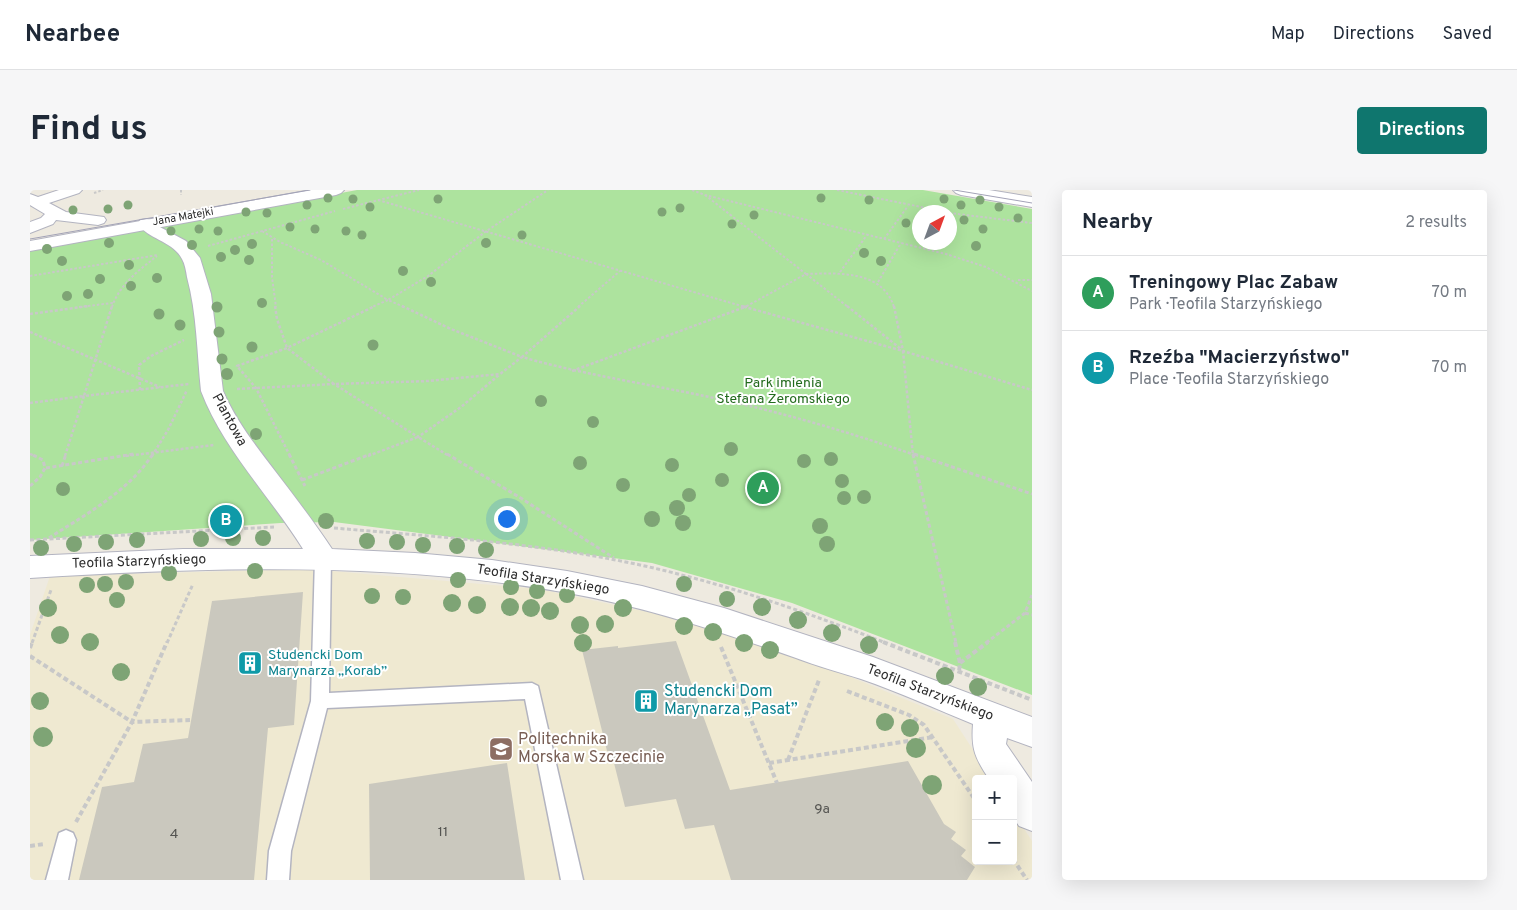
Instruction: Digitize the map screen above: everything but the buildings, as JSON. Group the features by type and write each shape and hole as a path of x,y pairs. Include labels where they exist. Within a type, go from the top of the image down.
{"street":[{"path":"34,200 74,190"},
{"name":"Jana Matejki","path":"30,230 270,190"},
{"name":"Jana Matejki","path":"30,246 336,190"},
{"path":"961,190 1032,202"},
{"path":"34,200 54,213 68,218 98,220"},
{"path":"30,230 47,221 54,213"},
{"name":"Plantowa","path":"146,224 152,230 172,240 186,251 195,265 201,294 212,390 218,406 240,442 303,527 322,558"},
{"name":"Teofila Starzyńskiego","path":"36,570 206,559 322,558 483,570 553,580 641,596 715,617 874,670 1032,732"},
{"path":"991,716 989,744 995,758 1006,775"},
{"path":"1017,791 1032,813"}],"lane":[{"path":"278,880 280,851 320,701 322,558"},
{"path":"320,701 532,691 572,880"},
{"path":"57,880 66,840"}],"path":[{"path":"180,195 181,190"},
{"path":"30,276 186,251 419,190"},
{"path":"306,488 256,388 237,366 287,348 388,300 428,276 484,232 548,190"},
{"path":"692,190 705,195 946,254 986,267 1032,291"},
{"path":"837,190 912,207"},
{"path":"705,195 903,351"},
{"path":"376,200 903,351 1032,390"},
{"path":"884,239 908,206"},
{"path":"957,214 1032,223"},
{"path":"262,231 272,239 308,254 388,300 452,329 522,357 572,371 724,400 820,425 914,454 1032,494"},
{"path":"840,272 867,235"},
{"path":"272,239 272,277 277,319 287,348 334,384 519,497 617,560"},
{"path":"878,282 901,243"},
{"path":"62,466 113,303 120,289 133,274 157,255"},
{"path":"302,480 418,437 461,407 522,357 620,271"},
{"path":"572,371 745,307 806,274 840,272 878,282 889,295 903,351 914,454 960,663 959,672 1032,700"},
{"path":"1015,281 1032,280"},
{"path":"30,314 113,303"},
{"path":"30,332 160,387"},
{"path":"140,390 139,365 151,356 186,339 187,348"},
{"path":"212,390 429,381 500,374"},
{"path":"30,648 36,570 49,538 119,490 143,469 156,451 190,384 189,375"},
{"path":"30,403 190,384"},
{"path":"46,468 156,451 222,444"},
{"path":"30,454 40,457 45,462 46,468 43,475 30,486"},
{"path":"49,538 278,527"},
{"path":"36,570 61,587"},
{"path":"66,840 132,722 194,582 184,582"},
{"path":"960,663 1026,613 1032,595"},
{"path":"1026,613 1032,615"},
{"path":"729,647 720,644 777,783"},
{"path":"30,656 132,722 190,720"},
{"path":"810,676 828,683"},
{"path":"788,760 820,680"},
{"path":"846,690 909,716 924,725 972,795"},
{"path":"769,763 934,737"},
{"path":"1017,865 1027,880"}],"shaded area":[{"name":"Politechnika Morska w Szczecinie","path":"308,569 539,589 676,618 802,657 953,719 989,775 972,775 972,865 1017,865 1017,818 1032,841 1032,880 30,880 30,635 50,576"}],"green space":[{"name":"Park imienia Stefana Żeromskiego","path":"357,190 923,190 1032,209 1032,695 792,603 652,563 334,522 281,523 30,540 30,251"}],"tram line":[{"path":"30,239 310,190"},
{"path":"954,190 1032,203"}],"place":[{"name":"Treningowy Plac Zabaw","path":"763,488"},
{"name":"Rzeźba \"Macierzyństwo\"","path":"226,521"},
{"name":"Studencki Dom Marynarza „Korab”","path":"250,663"},
{"name":"Studencki Dom Marynarza „Pasat”","path":"646,701"},
{"name":"Politechnika Morska w Szczecinie","path":"501,749"}]}
